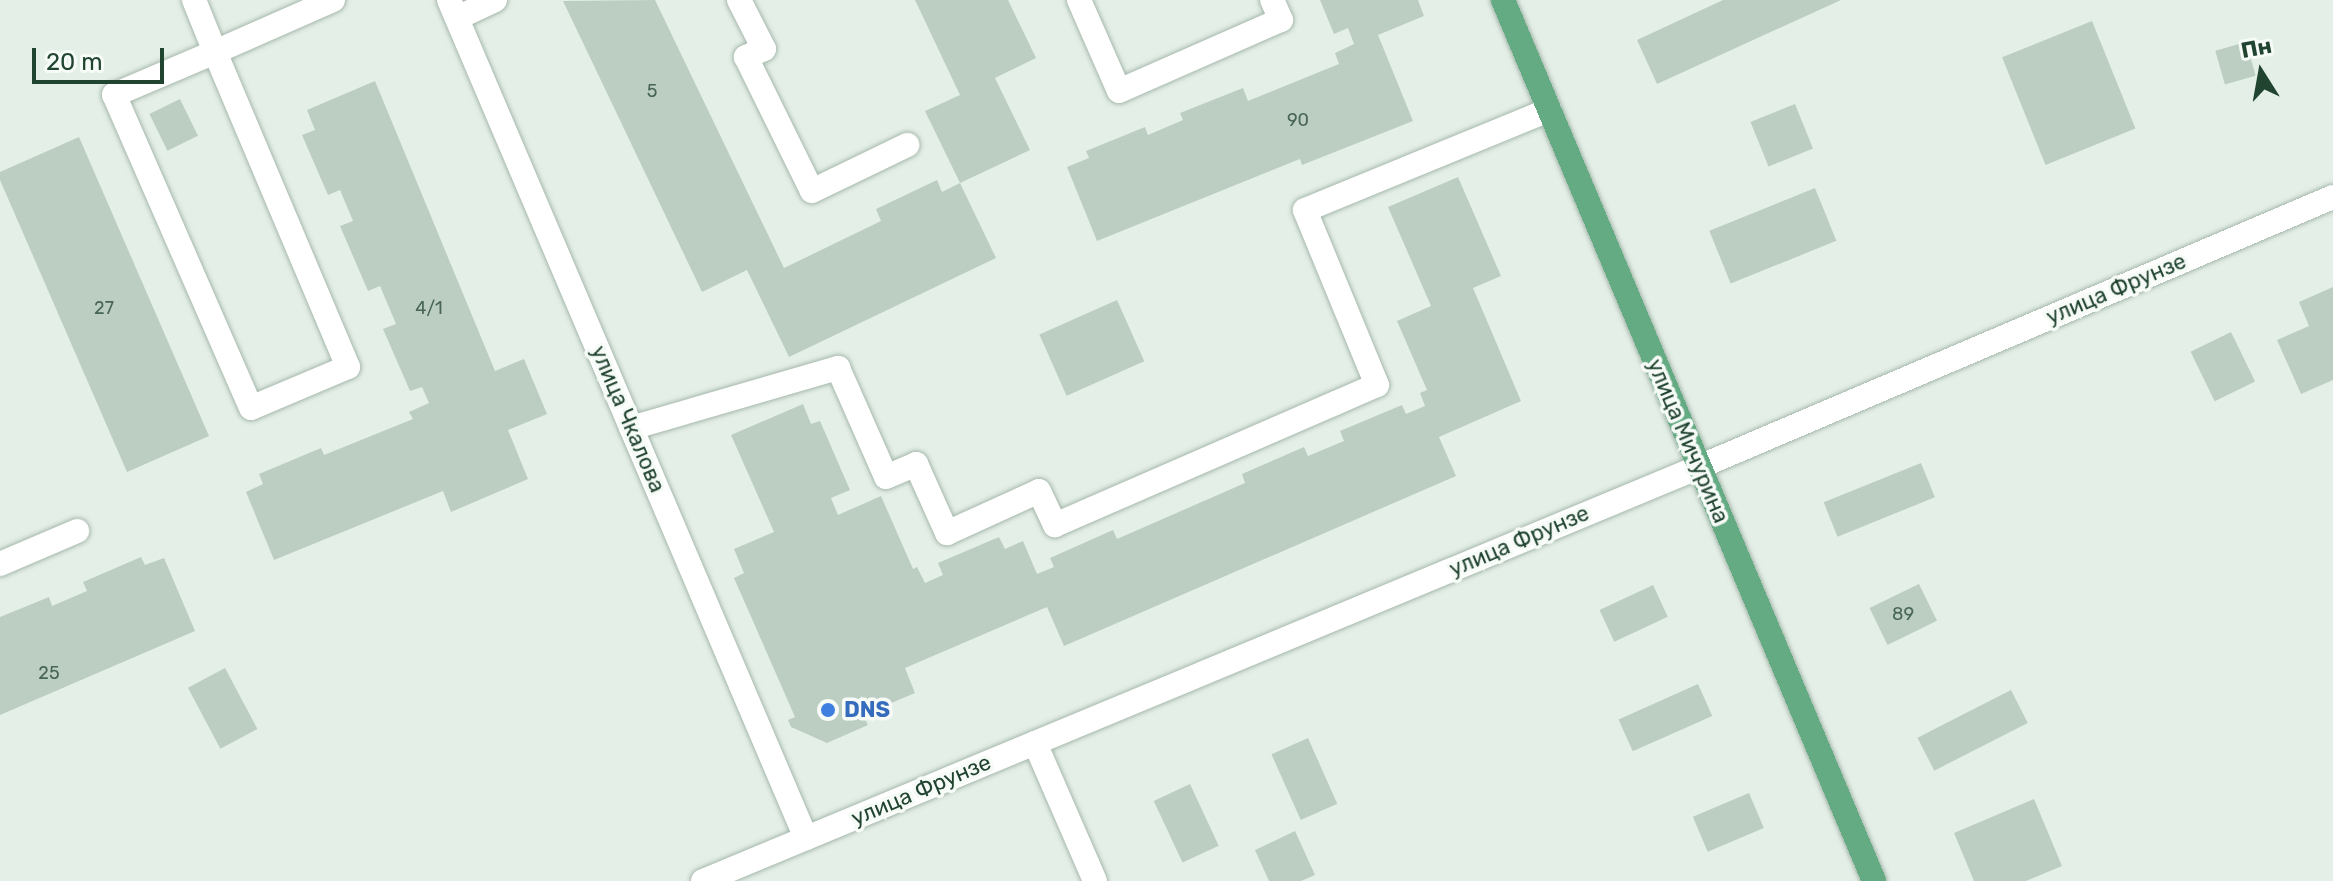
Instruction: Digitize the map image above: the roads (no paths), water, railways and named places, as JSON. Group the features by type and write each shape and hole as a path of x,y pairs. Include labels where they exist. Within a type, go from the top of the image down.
{"main road":[{"name":"улица Мичурина","path":"1503,0 1874,881"}],"street":[{"path":"194,0 215,52 348,367 251,408 114,95 215,52 333,0"},
{"path":"453,9 495,0"},
{"path":"739,0 764,49 746,57 812,191 907,145"},
{"path":"1079,0 1119,91 1281,20 1272,0"},
{"name":"улица Чкалова","path":"453,9 806,838"},
{"path":"631,428 838,368 886,477 916,464 947,533 1039,491 1055,525 1377,385 1305,210 1549,110"},
{"name":"улица Фрунзе","path":"703,881 1699,467 2333,197"},
{"path":"0,564 77,531"},
{"path":"1035,743 1095,881"}],"place":[{"name":"DNS","path":"828,710"}]}
